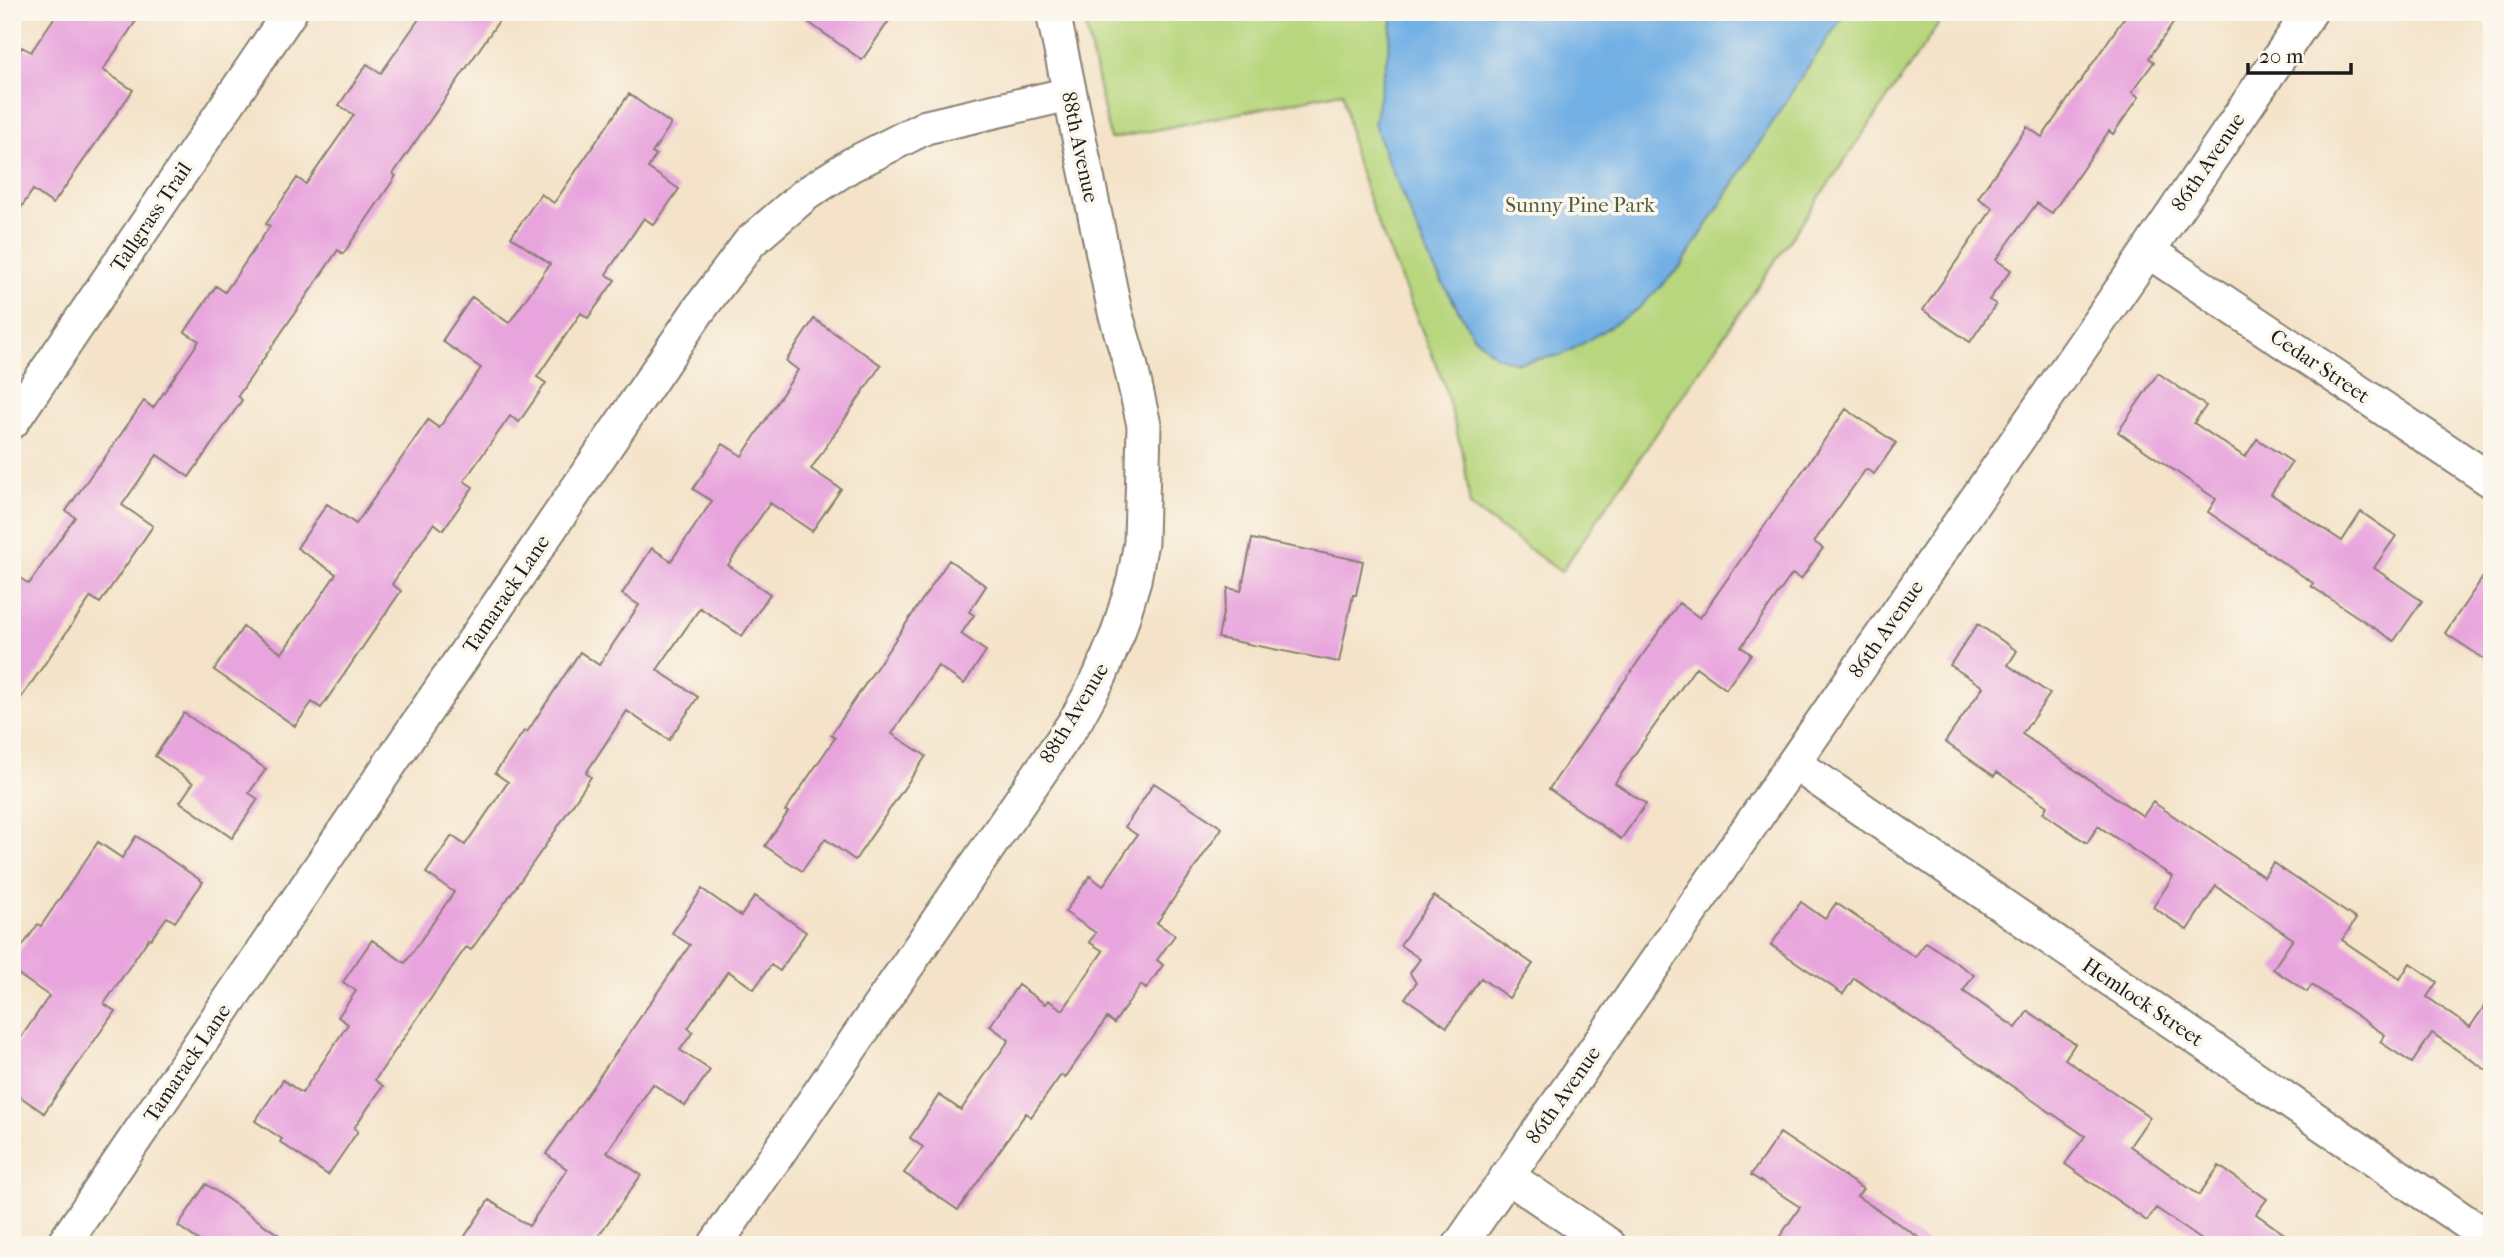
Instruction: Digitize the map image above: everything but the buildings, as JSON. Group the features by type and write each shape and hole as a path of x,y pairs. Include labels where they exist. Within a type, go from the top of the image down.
{"street":[{"name":"Tallgrass Trail","path":"12,422 290,12"},
{"name":"88th Avenue","path":"715,1245 1076,720 1100,676 1118,633 1134,580 1141,541 1144,425 1115,312 1053,12"},
{"name":"86th Avenue","path":"1460,1245 2310,12"},
{"name":"Tamarack Lane","path":"63,1245 698,311 750,242 806,194 850,165 926,127 1069,94"},
{"name":"Cedar Street","path":"2147,251 2492,481"},
{"name":"Hemlock Street","path":"1794,763 2492,1240"},
{"path":"1507,1176 1609,1245"}],"green space":[{"name":"Sunny Pine Park","path":"1083,12 1947,12 1561,572 1470,506 1464,459 1444,384 1375,216 1354,155 1343,92 1110,139"}],"water":[{"path":"1393,12 1846,12 1681,266 1638,309 1587,341 1562,355 1517,363 1496,356 1474,337 1431,263 1374,123"}]}
